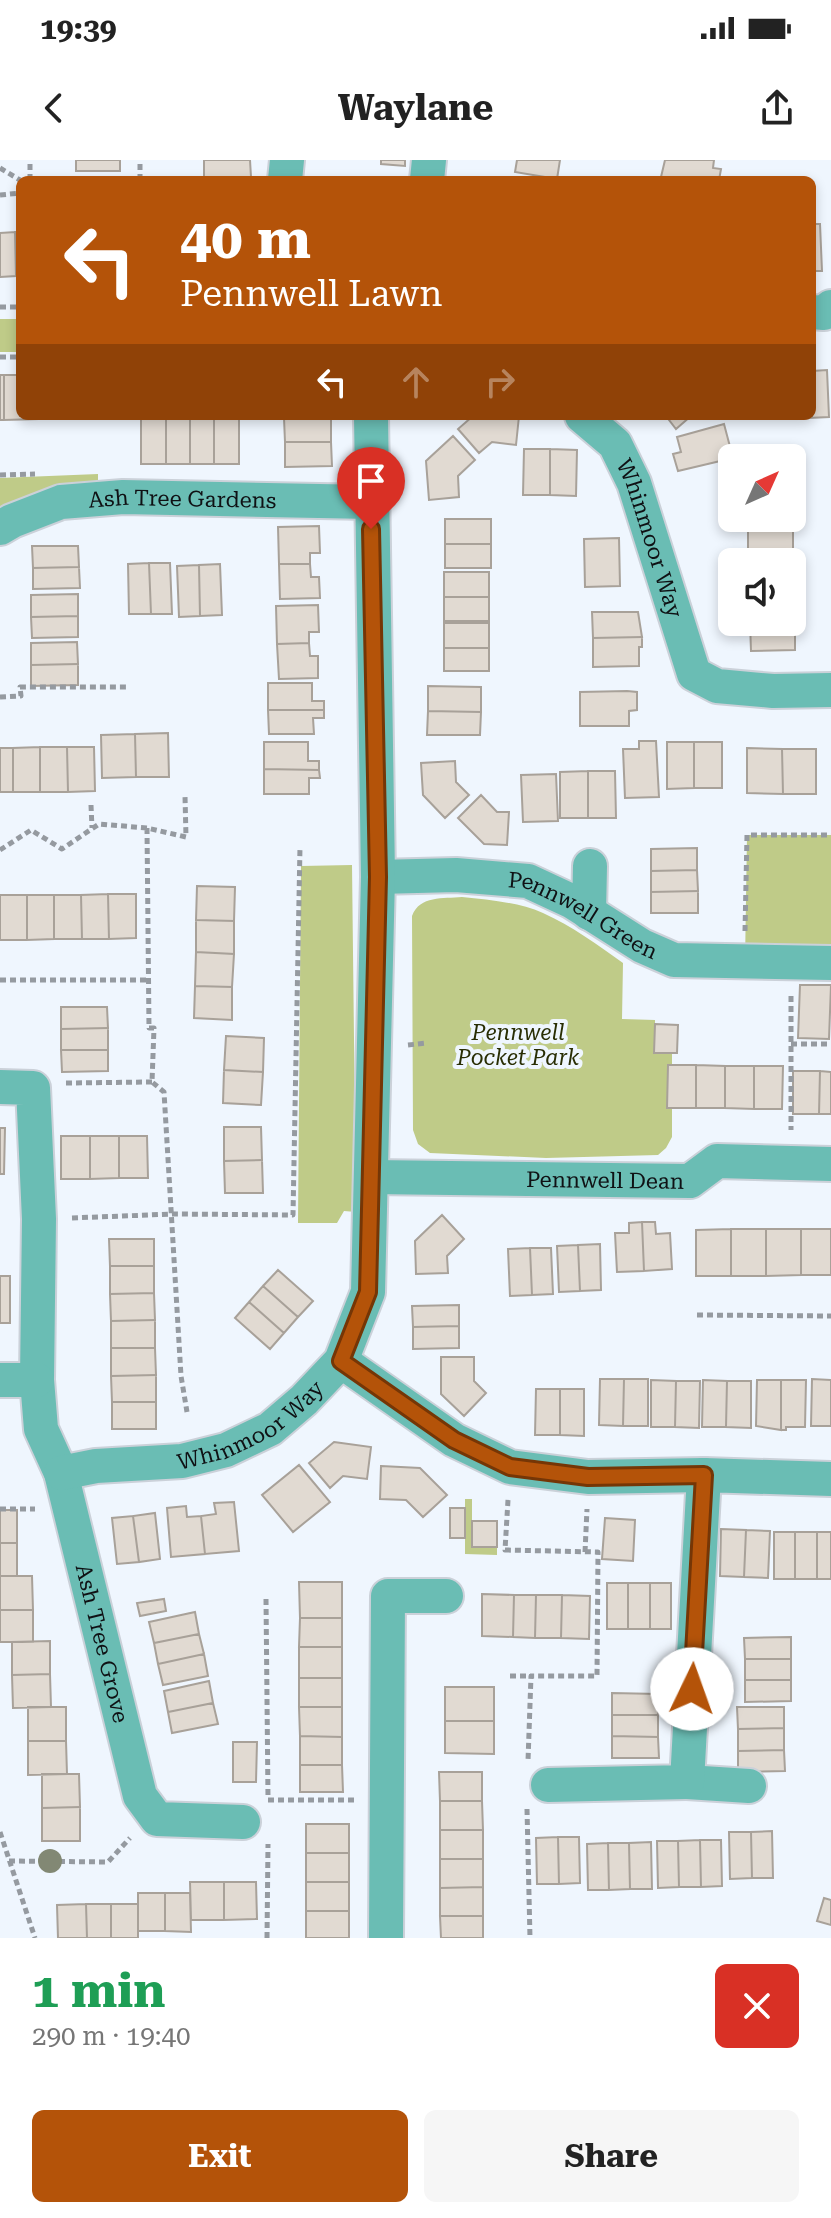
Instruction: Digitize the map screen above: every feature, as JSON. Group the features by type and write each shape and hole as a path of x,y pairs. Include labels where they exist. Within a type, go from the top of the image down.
{"street":[{"name":"Whinmoor Way","path":"61,1473 96,1466 182,1461 226,1450 270,1429 304,1400 341,1361 368,1292 378,877 371,420"},
{"name":"Whinmoor Way","path":"587,420 615,444 634,483 684,683 831,690"},
{"name":"Ash Tree Gardens","path":"0,528 61,502 123,497 371,502"},
{"path":"589,913 590,866"},
{"name":"Pennwell Green","path":"378,877 456,875 528,881 571,901 642,946 674,960 831,963"},
{"name":"Ash Tree Grove","path":"17,1088 39,1219 37,1380 41,1429 61,1473 140,1796 153,1813"},
{"name":"Pennwell Dean","path":"371,1177 690,1181 717,1161 831,1164"},
{"path":"341,1361 454,1440 510,1467 588,1477 704,1475 831,1479"},
{"path":"0,1380 37,1380"},
{"path":"687,1782 704,1475"},
{"path":"386,1938 388,1596 446,1596"},
{"path":"538,1785 687,1782 749,1786"},
{"path":"153,1813 157,1819 261,1817"}],"path":[{"path":"0,697 21,696 20,687 128,687"},
{"path":"0,850 31,830 62,849 99,824 147,828 186,837 185,796"},
{"path":"91,805 92,829"},
{"path":"147,828 149,1028 154,1028 152,1082"},
{"path":"745,963 747,835 831,835"},
{"path":"39,1219 173,1214 293,1215 300,847"},
{"path":"791,963 791,1164"},
{"path":"0,980 150,980"},
{"path":"791,1044 831,1044"},
{"path":"17,1088 60,1083 152,1082 164,1092 181,1376 187,1412"},
{"path":"697,1315 831,1316"},
{"path":"510,1467 505,1550 598,1552 597,1676 510,1676"},
{"path":"585,1552 588,1477"},
{"path":"266,1599 261,1817 267,1938"},
{"path":"530,1938 538,1785 531,1676"},
{"path":"261,1817 387,1800"},
{"path":"9,1861 108,1862 153,1813"},
{"path":"0,1832 35,1938"}],"green space":[{"path":"0,319 16,319 16,352 0,352"},
{"path":"98,474 98,488 42,492 0,508 0,478"},
{"path":"747,835 831,835 831,963 745,963"},
{"path":"352,865 356,1212 344,1211 337,1223 298,1223 301,866"},
{"name":"Pennwell Pocket Park","path":"462,897 514,904 543,913 623,963 622,1019 655,1020 655,1052 672,1053 672,1137 658,1155 546,1158 430,1153 418,1144 413,1130 412,916 426,901"},
{"path":"465,1499 472,1499 472,1546 497,1547 497,1555 465,1554"}],"building":[{"path":"76,160 120,160 120,171 76,171"},
{"path":"204,160 250,160 251,176 204,176"},
{"path":"381,160 405,160 405,166 381,164"},
{"path":"517,160 560,160 557,176 515,172"},
{"path":"665,160 714,160 713,168 721,169 720,176 661,176"},
{"path":"816,224 820,224 822,271 816,271"},
{"path":"15,232 16,276 0,277 0,233"},
{"path":"827,370 829,417 816,418 816,371"},
{"path":"0,375 4,375 4,420 0,420"},
{"path":"4,375 16,375 16,420 4,420"},
{"path":"141,420 166,420 166,464 141,464"},
{"path":"166,420 190,420 190,464 166,464"},
{"path":"190,420 214,420 214,464 190,464"},
{"path":"214,420 239,420 239,464 214,464"},
{"path":"284,420 331,420 331,442 285,442"},
{"path":"468,420 519,420 516,445 492,442 479,453 458,429"},
{"path":"669,420 686,420 676,429"},
{"path":"724,424 729,444 718,444 718,462 678,471 673,454 681,452 677,437"},
{"path":"453,436 475,460 458,476 459,497 429,500 426,461"},
{"path":"285,442 331,442 332,466 285,467"},
{"path":"524,449 550,449 550,495 523,495"},
{"path":"550,449 577,450 576,496 550,495"},
{"path":"445,519 491,519 491,544 445,544"},
{"path":"319,526 320,553 310,553 310,564 279,564 278,527"},
{"path":"748,532 793,532 793,548 748,548"},
{"path":"619,538 620,586 585,587 584,539"},
{"path":"445,544 491,544 491,568 445,568"},
{"path":"32,546 78,546 79,567 33,568"},
{"path":"149,563 170,563 172,614 151,614"},
{"path":"149,563 151,614 129,614 128,564"},
{"path":"220,564 222,615 200,616 199,565"},
{"path":"279,564 310,564 311,577 319,577 320,598 280,599"},
{"path":"199,565 200,616 179,617 177,566"},
{"path":"79,567 80,588 33,589 33,568"},
{"path":"444,572 489,572 489,597 444,597"},
{"path":"78,594 78,616 31,617 31,595"},
{"path":"444,597 489,597 489,621 444,621"},
{"path":"318,605 319,632 309,632 309,643 277,644 276,606"},
{"path":"592,612 638,612 642,637 593,638"},
{"path":"78,616 78,637 32,638 31,617"},
{"path":"444,623 489,623 489,648 444,648"},
{"path":"750,636 795,636 795,650 751,651"},
{"path":"642,637 639,666 593,667 593,638"},
{"path":"77,642 78,664 31,665 31,643"},
{"path":"309,643 310,656 318,656 318,678 279,679 277,644"},
{"path":"444,648 489,648 489,671 444,671"},
{"path":"78,664 78,685 31,686 31,665"},
{"path":"268,683 312,683 312,701 324,701 324,710 268,710"},
{"path":"428,686 481,687 481,712 428,711"},
{"path":"580,692 637,692 637,710 629,711 629,726 580,726"},
{"path":"268,710 324,710 324,718 313,718 314,734 269,734"},
{"path":"428,711 481,712 480,735 427,735"},
{"path":"168,733 169,777 136,777 135,734"},
{"path":"135,734 136,777 102,778 101,735"},
{"path":"639,741 656,741 659,797 625,798 623,749 639,749"},
{"path":"264,742 308,742 308,761 319,761 319,770 264,769"},
{"path":"667,742 694,742 694,788 667,789"},
{"path":"694,742 722,742 722,788 694,788"},
{"path":"40,747 67,747 68,792 40,792"},
{"path":"40,747 40,792 13,792 13,748"},
{"path":"67,747 94,747 95,791 68,792"},
{"path":"0,748 13,748 13,792 0,792"},
{"path":"747,748 782,749 783,794 747,793"},
{"path":"782,749 816,749 816,794 783,794"},
{"path":"455,761 456,782 469,795 445,818 423,795 421,763"},
{"path":"264,769 319,770 320,778 309,778 309,794 264,794"},
{"path":"588,771 588,818 560,818 560,772"},
{"path":"588,771 615,771 616,818 588,818"},
{"path":"556,774 558,821 523,822 521,775"},
{"path":"481,795 497,812 509,812 507,845 484,844 458,818"},
{"path":"697,848 697,870 651,871 651,849"},
{"path":"697,870 698,891 651,892 651,871"},
{"path":"197,886 235,887 234,921 196,920"},
{"path":"698,891 698,913 651,913 651,892"},
{"path":"108,894 109,939 82,939 81,895"},
{"path":"108,894 136,894 136,938 109,939"},
{"path":"0,895 27,895 27,940 0,940"},
{"path":"27,895 54,895 54,939 27,940"},
{"path":"54,895 81,895 82,939 54,939"},
{"path":"196,920 234,921 234,954 196,952"},
{"path":"196,952 234,954 232,987 195,986"},
{"path":"800,985 831,985 829,1039 798,1038"},
{"path":"195,986 232,987 232,1020 194,1018"},
{"path":"61,1007 107,1007 108,1028 61,1029"},
{"path":"655,1024 678,1025 677,1053 654,1053"},
{"path":"108,1028 108,1050 61,1050 61,1029"},
{"path":"226,1036 264,1038 263,1072 224,1070"},
{"path":"61,1050 108,1050 108,1071 62,1072"},
{"path":"668,1065 696,1065 696,1108 667,1108"},
{"path":"696,1065 725,1066 725,1108 696,1108"},
{"path":"725,1066 754,1066 754,1109 725,1108"},
{"path":"754,1066 783,1066 782,1109 754,1109"},
{"path":"224,1070 263,1072 261,1105 223,1103"},
{"path":"793,1071 820,1071 819,1114 793,1114"},
{"path":"820,1071 831,1072 831,1114 819,1114"},
{"path":"224,1127 261,1127 262,1160 224,1161"},
{"path":"0,1128 5,1128 4,1174 0,1174"},
{"path":"61,1136 90,1136 90,1179 61,1179"},
{"path":"90,1136 119,1136 119,1178 90,1179"},
{"path":"119,1136 147,1136 148,1178 119,1178"},
{"path":"262,1160 263,1193 225,1193 224,1161"},
{"path":"442,1215 464,1239 447,1256 448,1273 416,1274 415,1241"},
{"path":"642,1222 655,1222 656,1234 670,1233 672,1269 644,1271"},
{"path":"642,1222 644,1271 617,1272 615,1233 629,1233 629,1223"},
{"path":"731,1229 766,1229 766,1276 731,1276"},
{"path":"731,1229 731,1276 696,1276 696,1230"},
{"path":"766,1229 801,1229 801,1275 766,1276"},
{"path":"801,1229 831,1229 831,1275 801,1275"},
{"path":"109,1239 154,1239 154,1266 110,1266"},
{"path":"600,1244 601,1290 580,1291 578,1245"},
{"path":"578,1245 580,1291 559,1292 557,1246"},
{"path":"530,1248 551,1248 553,1294 532,1295"},
{"path":"530,1248 532,1295 510,1296 508,1249"},
{"path":"110,1266 154,1266 154,1293 110,1294"},
{"path":"278,1270 313,1301 298,1317 263,1286"},
{"path":"0,1276 10,1276 10,1323 0,1323"},
{"path":"263,1286 298,1317 284,1333 249,1302"},
{"path":"154,1293 155,1320 111,1321 110,1294"},
{"path":"249,1302 284,1333 270,1349 235,1318"},
{"path":"459,1305 459,1326 413,1327 412,1306"},
{"path":"155,1320 155,1348 111,1348 111,1321"},
{"path":"459,1326 459,1348 413,1349 413,1327"},
{"path":"111,1348 155,1348 156,1375 111,1376"},
{"path":"441,1357 474,1357 474,1381 486,1393 464,1416 441,1394"},
{"path":"156,1375 156,1402 112,1402 111,1376"},
{"path":"600,1379 624,1379 623,1426 599,1425"},
{"path":"624,1379 648,1379 648,1426 623,1426"},
{"path":"812,1379 831,1380 831,1426 811,1426"},
{"path":"651,1380 676,1381 675,1427 651,1427"},
{"path":"703,1380 727,1381 726,1427 702,1427"},
{"path":"757,1380 781,1380 781,1430 756,1426"},
{"path":"781,1380 806,1380 805,1427 781,1430"},
{"path":"676,1381 700,1381 699,1428 675,1427"},
{"path":"727,1381 751,1381 751,1428 726,1427"},
{"path":"536,1389 560,1389 560,1435 535,1435"},
{"path":"560,1389 584,1389 584,1436 560,1435"},
{"path":"112,1402 156,1402 156,1429 112,1429"},
{"path":"334,1442 371,1447 367,1479 343,1476 330,1488 309,1463"},
{"path":"299,1465 330,1502 293,1532 262,1495"},
{"path":"381,1466 420,1468 447,1495 423,1517 406,1500 380,1499"},
{"path":"234,1502 239,1551 205,1554 201,1516 216,1514 214,1503"},
{"path":"186,1506 187,1517 201,1516 205,1554 171,1557 167,1508"},
{"path":"450,1508 465,1508 465,1538 450,1538"},
{"path":"0,1510 17,1510 17,1543 0,1543"},
{"path":"155,1513 160,1559 139,1562 133,1516"},
{"path":"133,1516 139,1562 117,1564 112,1518"},
{"path":"605,1518 635,1520 633,1561 602,1559"},
{"path":"472,1521 497,1521 497,1547 472,1547"},
{"path":"721,1529 746,1530 744,1577 720,1576"},
{"path":"746,1530 770,1531 768,1578 744,1577"},
{"path":"774,1532 795,1532 795,1579 774,1579"},
{"path":"795,1532 817,1532 817,1579 795,1579"},
{"path":"817,1532 831,1532 831,1579 817,1579"},
{"path":"0,1543 17,1543 17,1576 0,1576"},
{"path":"0,1576 32,1576 33,1610 0,1610"},
{"path":"299,1582 342,1582 342,1618 300,1618"},
{"path":"607,1583 628,1583 628,1629 607,1629"},
{"path":"628,1583 650,1583 650,1629 628,1629"},
{"path":"650,1583 671,1583 671,1629 650,1629"},
{"path":"482,1594 514,1595 513,1637 482,1636"},
{"path":"514,1595 536,1595 535,1638 513,1637"},
{"path":"536,1595 562,1595 561,1638 535,1638"},
{"path":"562,1595 590,1596 589,1639 561,1638"},
{"path":"164,1599 166,1611 140,1616 137,1603"},
{"path":"0,1610 33,1610 33,1642 0,1642"},
{"path":"195,1612 199,1634 154,1643 149,1622"},
{"path":"300,1618 342,1618 342,1647 299,1647"},
{"path":"199,1634 204,1654 158,1664 154,1643"},
{"path":"791,1637 791,1659 745,1659 744,1638"},
{"path":"50,1641 50,1674 12,1675 12,1642"},
{"path":"299,1647 342,1647 342,1678 299,1678"},
{"path":"204,1654 208,1676 163,1685 158,1664"},
{"path":"745,1659 791,1659 791,1680 745,1680"},
{"path":"50,1674 51,1707 13,1708 12,1675"},
{"path":"299,1678 342,1678 342,1707 299,1707"},
{"path":"745,1680 791,1680 791,1701 745,1702"},
{"path":"209,1681 213,1703 168,1712 164,1691"},
{"path":"445,1687 494,1687 494,1721 445,1721"},
{"path":"612,1693 658,1694 658,1715 612,1715"},
{"path":"213,1703 218,1724 172,1733 168,1712"},
{"path":"28,1707 66,1707 66,1741 28,1741"},
{"path":"299,1707 342,1707 342,1737 300,1736"},
{"path":"737,1707 784,1707 784,1728 738,1729"},
{"path":"612,1715 658,1715 658,1737 612,1736"},
{"path":"445,1721 494,1721 494,1754 445,1753"},
{"path":"784,1728 784,1750 738,1751 738,1729"},
{"path":"300,1736 342,1737 342,1765 300,1765"},
{"path":"612,1736 658,1737 659,1758 612,1758"},
{"path":"28,1741 66,1741 67,1774 28,1775"},
{"path":"233,1742 257,1742 256,1782 233,1782"},
{"path":"784,1750 785,1771 738,1772 738,1751"},
{"path":"300,1765 342,1765 343,1792 300,1792"},
{"path":"439,1772 482,1772 482,1801 440,1801"},
{"path":"42,1774 79,1774 80,1807 42,1808"},
{"path":"440,1801 482,1801 483,1830 440,1830"},
{"path":"80,1807 80,1841 42,1841 42,1808"},
{"path":"306,1824 349,1824 349,1853 306,1853"},
{"path":"440,1830 483,1830 483,1859 440,1859"},
{"path":"772,1831 773,1878 752,1878 751,1832"},
{"path":"729,1832 751,1832 752,1878 730,1879"},
{"path":"558,1837 559,1884 537,1884 536,1838"},
{"path":"558,1837 579,1837 580,1883 559,1884"},
{"path":"700,1840 721,1840 722,1886 701,1887"},
{"path":"700,1840 701,1887 679,1887 678,1841"},
{"path":"657,1841 678,1841 679,1887 658,1888"},
{"path":"651,1842 652,1889 630,1889 629,1843"},
{"path":"608,1843 629,1843 630,1889 609,1890"},
{"path":"608,1843 609,1890 588,1890 587,1844"},
{"path":"306,1853 349,1853 349,1882 306,1882"},
{"path":"440,1859 483,1859 483,1887 440,1888"},
{"path":"190,1882 224,1882 224,1920 191,1920"},
{"path":"224,1882 256,1882 257,1919 224,1920"},
{"path":"306,1882 349,1882 349,1911 306,1911"},
{"path":"483,1887 483,1916 440,1916 440,1888"},
{"path":"138,1893 165,1893 165,1931 138,1931"},
{"path":"165,1893 190,1893 191,1932 165,1931"},
{"path":"824,1898 831,1900 831,1925 817,1921"},
{"path":"86,1904 111,1904 111,1938 87,1938"},
{"path":"86,1904 87,1938 58,1938 57,1905"},
{"path":"111,1904 138,1904 138,1938 111,1938"},
{"path":"306,1911 349,1911 349,1938 306,1938"},
{"path":"440,1916 483,1916 483,1938 441,1938"}],"route":[{"path":"371,529 378,877 368,1292 341,1361 454,1440 510,1467 588,1477 704,1475 692,1689"}]}
